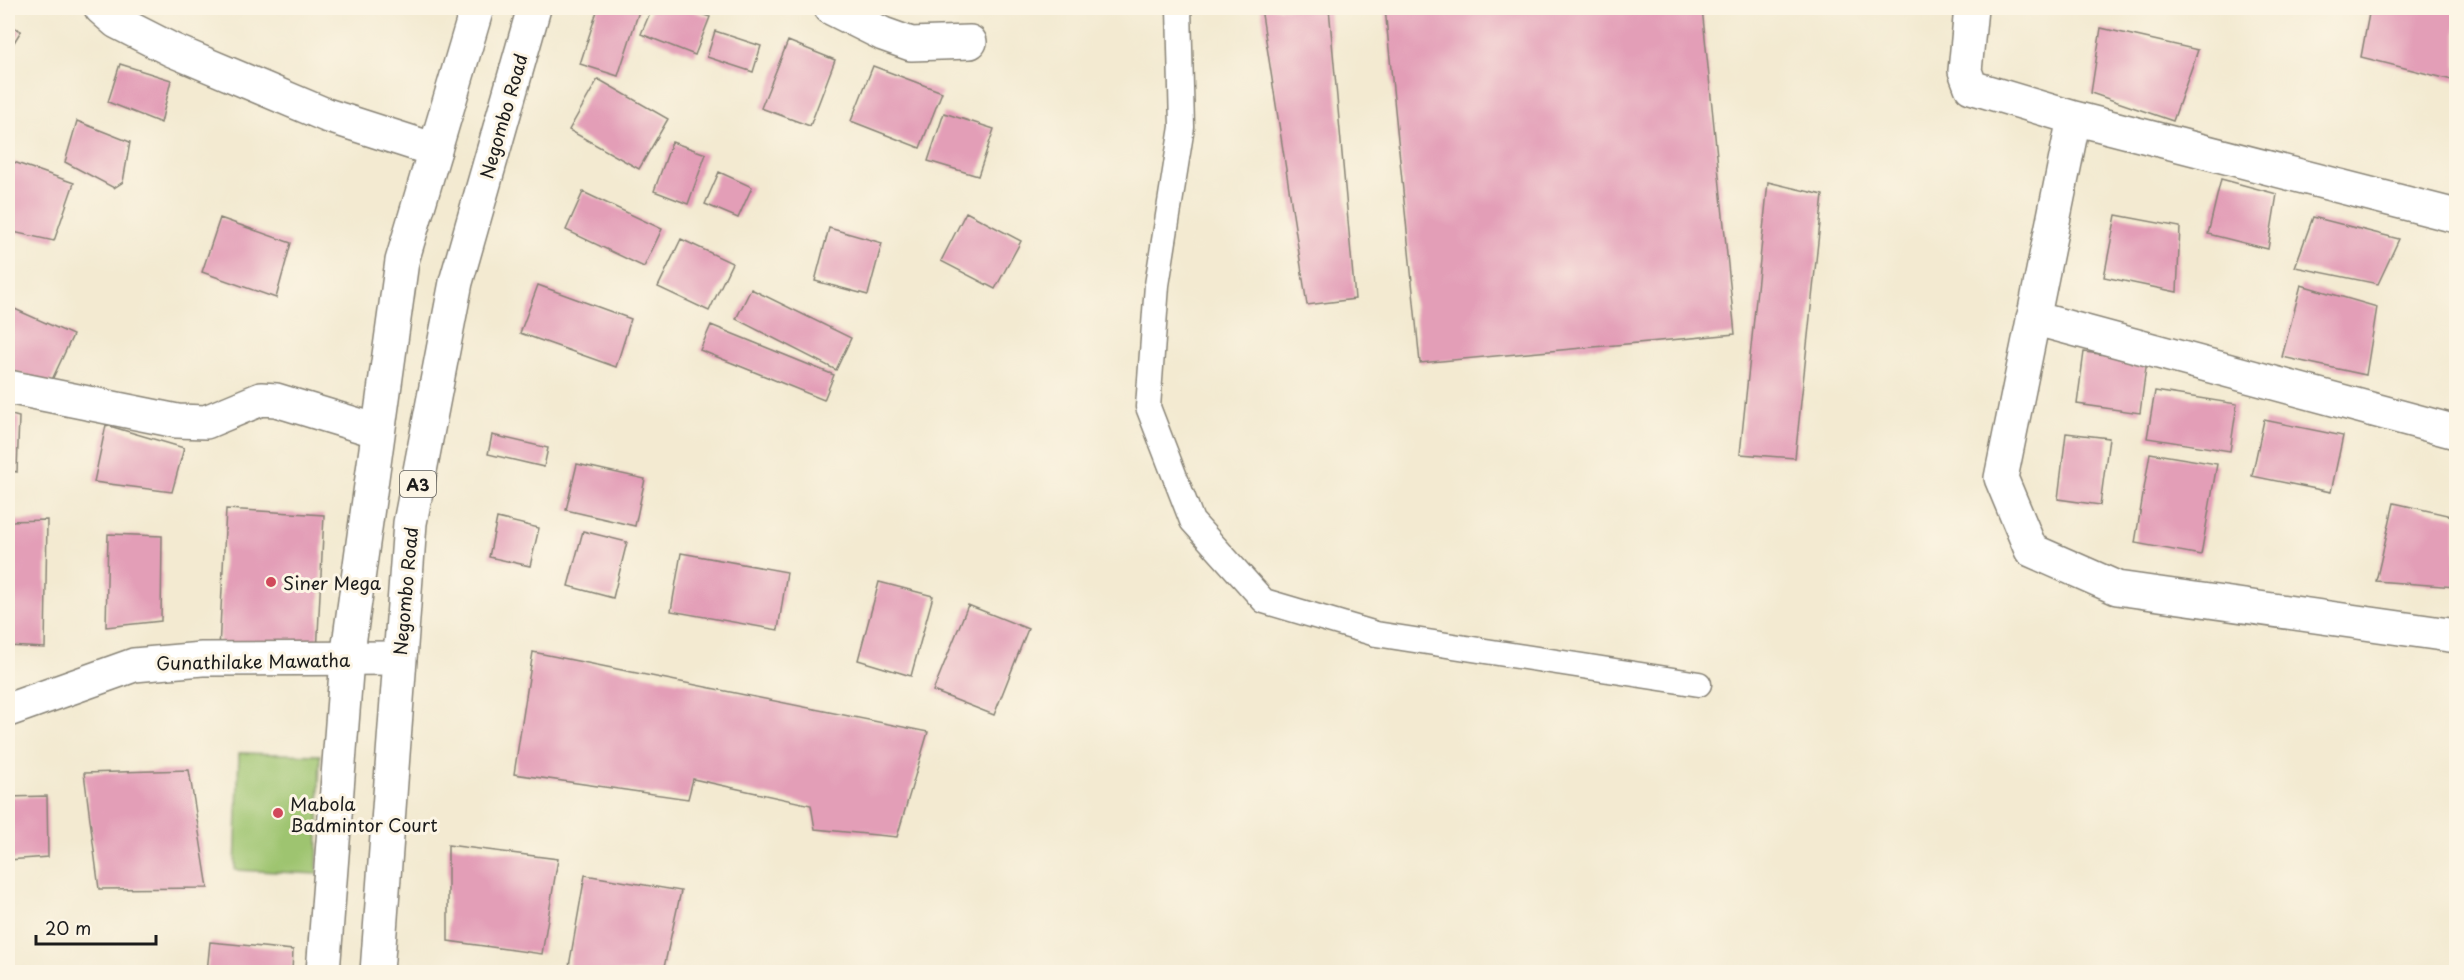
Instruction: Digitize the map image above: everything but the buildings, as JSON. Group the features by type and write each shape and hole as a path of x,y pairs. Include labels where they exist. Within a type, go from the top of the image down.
{"main road":[{"path":"101,8 117,22 172,50 326,115 435,150"},
{"name":"A3","path":"323,972 347,659 402,261 477,8"},
{"name":"Negombo Road","path":"377,972 410,523 456,282 534,8"},
{"path":"831,8 883,34 911,44 970,42"},
{"path":"1971,8 1965,71 1971,87 2074,118 2457,216"},
{"path":"2074,118 2001,478 2031,550 2117,588 2457,636"},
{"path":"2033,318 2457,432"},
{"path":"8,387 177,421 206,422 261,399 276,400 378,431"},
{"name":"Gunathilake Mawatha","path":"8,710 134,664 202,659 399,658"}],"lane":[{"path":"1179,8 1182,127 1157,285 1148,407 1192,521 1264,601 1376,634 1700,684"}],"green space":[{"name":"Mabola Badmintor Court","path":"239,753 320,755 317,874 235,870"}],"place":[{"name":"Siner Mega","path":"271,582"},
{"name":"Mabola Badmintor Court","path":"278,813"}]}
